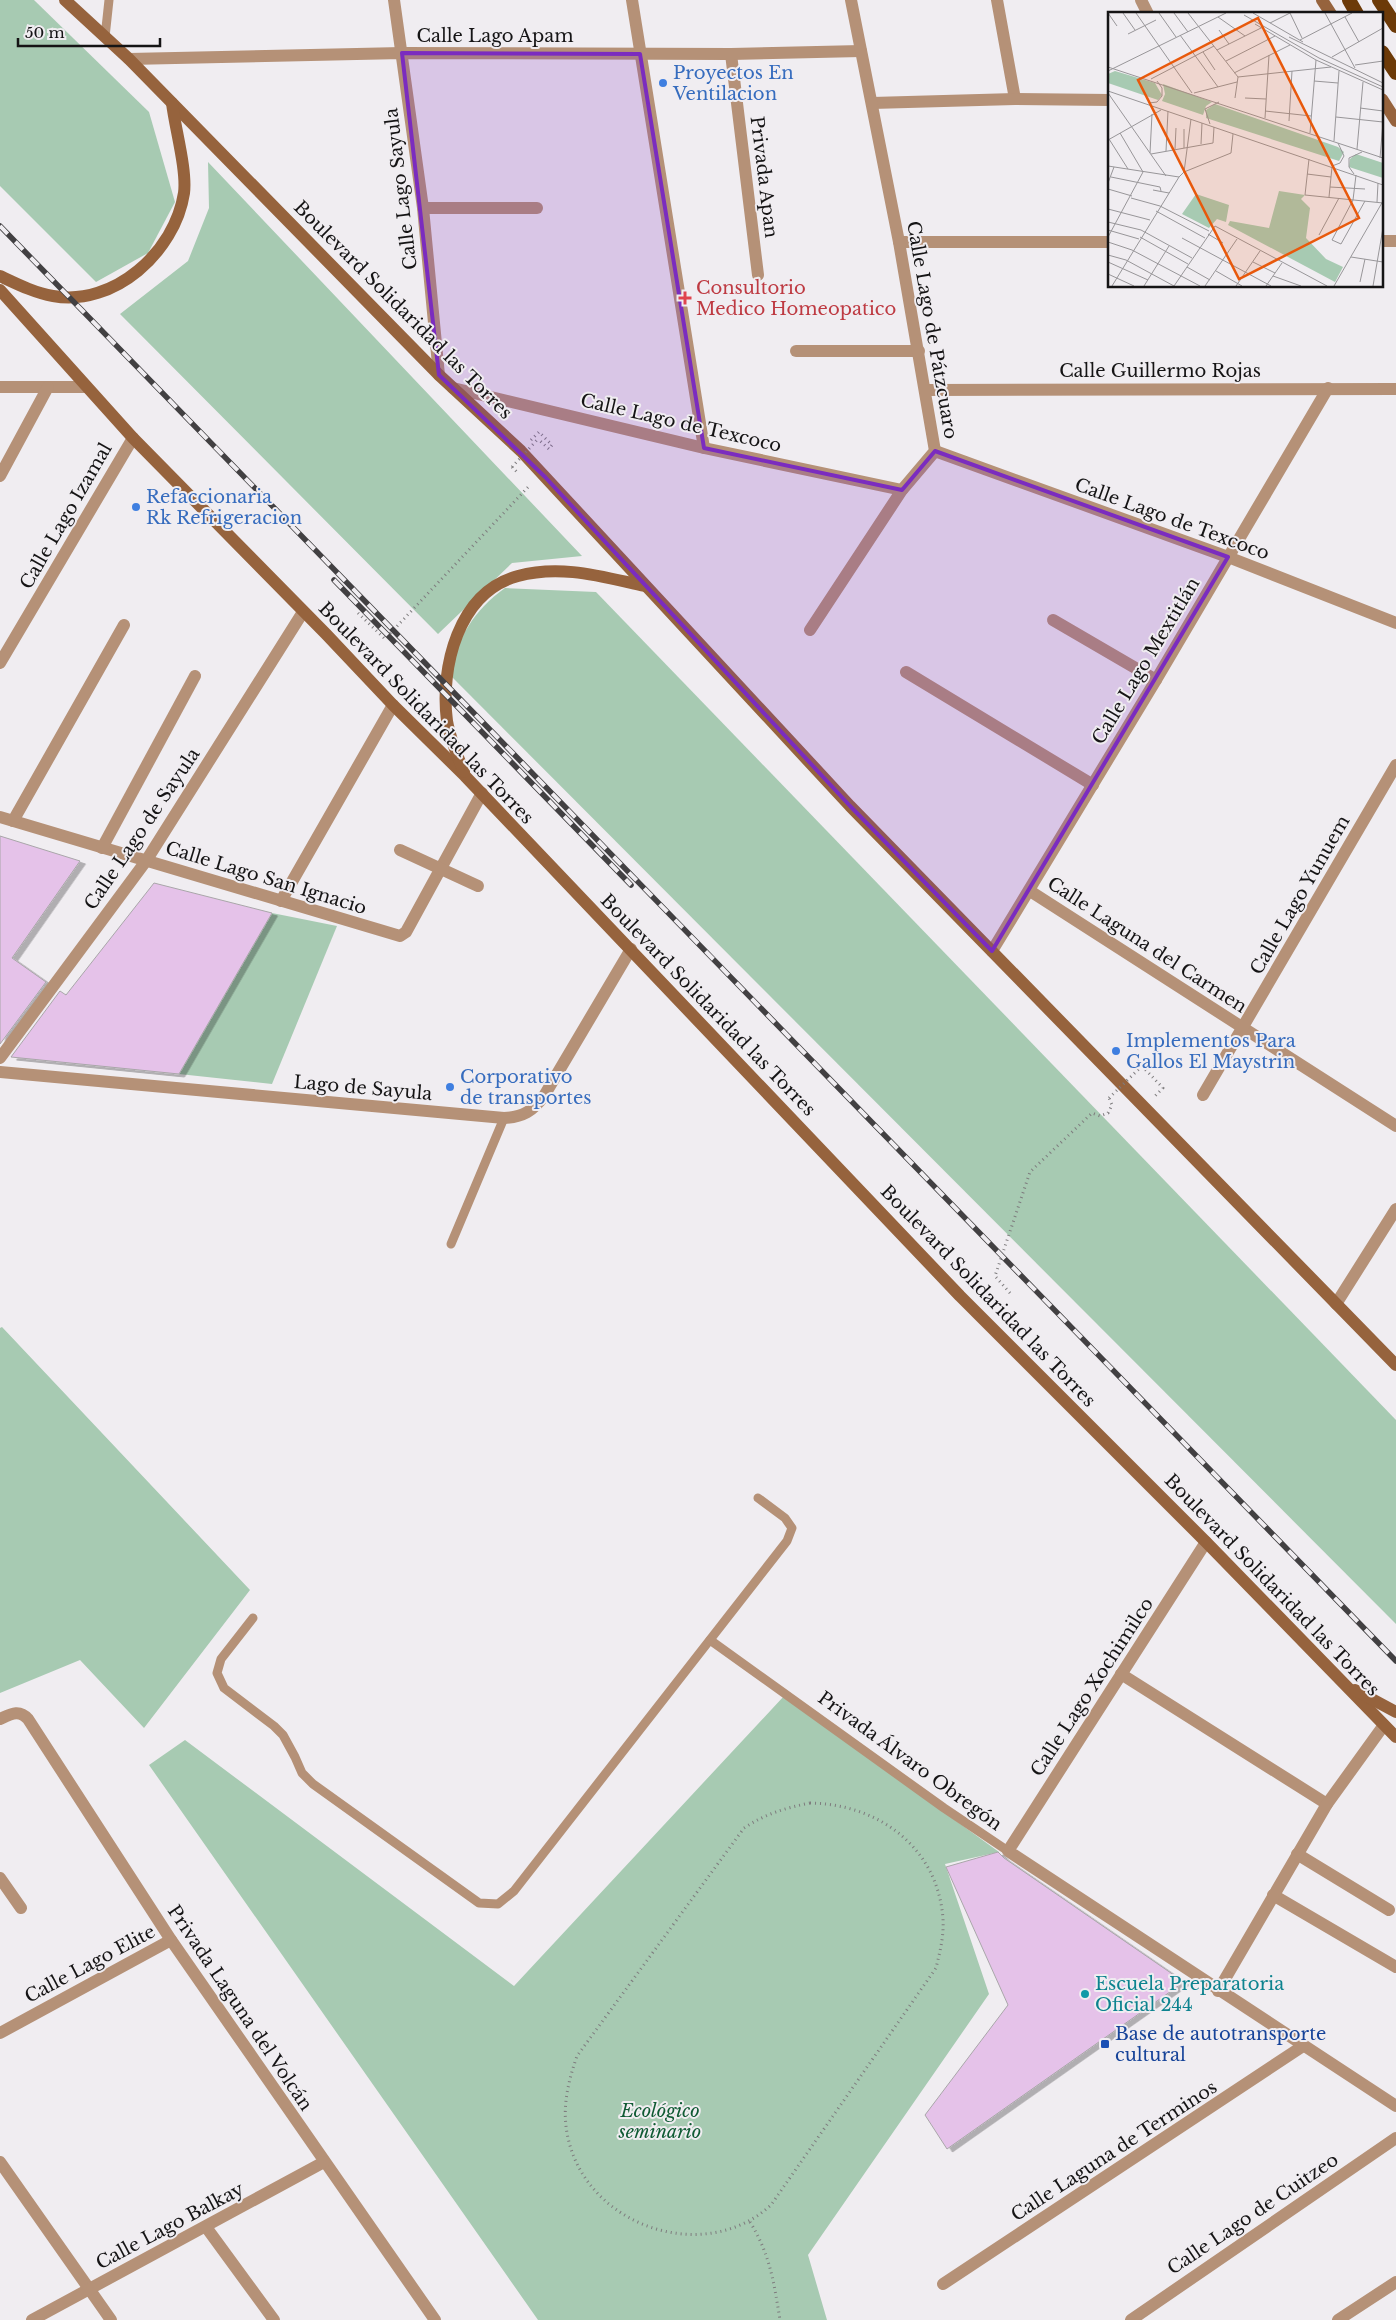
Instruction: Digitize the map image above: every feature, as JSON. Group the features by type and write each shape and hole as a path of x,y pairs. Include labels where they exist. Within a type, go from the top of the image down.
{"highway":[{"path":"1349,0 1357,12"},
{"path":"1379,0 1396,26"},
{"path":"1384,55 1396,73"}],"main road":[{"name":"Boulevard Solidaridad las Torres","path":"65,0 129,59 440,375 521,451 850,806 1396,1365"},
{"path":"1322,0 1330,12"},
{"path":"0,276 45,294 77,297 97,293 122,282 156,254 172,227 184,191 182,164 172,103"},
{"path":"1384,103 1396,121"},
{"name":"Boulevard Solidaridad las Torres","path":"0,290 132,438 393,705 482,793 960,1296 1206,1542 1396,1737"},
{"path":"465,776 448,723 446,687 456,638 462,622 473,608 500,584 516,576 533,573 568,571 587,573 645,586"},
{"path":"1344,1684 1396,1712"}],"street":[{"name":"Calle Lago Sayula","path":"394,0 423,208 440,375"},
{"path":"632,0 704,448"},
{"name":"Calle Lago de Pátzcuaro","path":"810,630 902,490 935,451 899,242 852,0"},
{"path":"996,0 1015,99"},
{"path":"1141,0 1147,12"},
{"name":"Calle Lago Apam","path":"129,59 402,53 731,54 861,51"},
{"name":"Privada Apan","path":"731,54 758,275"},
{"path":"872,104 1015,99 1108,100"},
{"path":"423,208 537,208"},
{"path":"899,242 1108,242"},
{"path":"796,351 919,351"},
{"path":"0,476 48,387"},
{"path":"0,388 86,387"},
{"name":"Calle Lago de Texcoco","path":"453,388 704,448 902,490"},
{"name":"Calle Lago Mextitlán","path":"992,951 1156,680 1328,388"},
{"name":"Calle Guillermo Rojas","path":"925,390 1396,389"},
{"name":"Calle Lago Izamal","path":"0,663 132,438"},
{"name":"Calle Lago de Texcoco","path":"935,451 1228,557 1396,623"},
{"name":"Calle Lago de Sayula","path":"0,1058 146,861 303,612"},
{"path":"1053,620 1156,680"},
{"path":"13,821 124,625"},
{"path":"906,672 1093,785"},
{"path":"102,848 194,676"},
{"path":"281,900 393,705"},
{"name":"Calle Lago Yunuem","path":"1203,1096 1396,765"},
{"path":"441,868 482,793"},
{"name":"Calle Lago San Ignacio","path":"0,817 397,936 402,936 406,932 441,868"},
{"path":"400,850 478,886"},
{"name":"Calle Laguna del Carmen","path":"1030,891 1396,1126"},
{"name":"Lago de Sayula","path":"0,1072 504,1118 524,1116 544,1096 631,949"},
{"path":"1336,1304 1396,1208"},
{"name":"Calle Lago Xochimilco","path":"1008,1851 1206,1542"},
{"path":"1121,1674 1327,1804"},
{"name":"Privada Laguna del Volcán","path":"0,1718 12,1713 20,1713 28,1719 171,1940 435,2320"},
{"path":"1218,1990 1327,1804 1384,1725"},
{"path":"1008,1851 1396,2106"},
{"path":"1297,1854 1389,1910"},
{"path":"0,1878 21,1908"},
{"path":"1273,1895 1396,1967"},
{"name":"Calle Lago Elite","path":"0,2032 171,1940"},
{"name":"Calle Laguna de Terminos","path":"944,2284 1304,2046"},
{"name":"Calle Lago de Cuitzeo","path":"1131,2320 1396,2138"},
{"path":"0,2162 111,2320"},
{"name":"Calle Lago Balkay","path":"32,2320 324,2162"},
{"path":"206,2227 274,2320"},
{"path":"1338,2320 1396,2282"}],"lane":[{"path":"105,37 109,0"},
{"path":"451,1244 504,1118"},
{"path":"253,1618 221,1659 217,1673 224,1688 283,1735 296,1757 302,1773 313,1784 479,1904 498,1904 514,1891 787,1541 792,1528 785,1518 758,1498"},
{"name":"Privada Álvaro Obregón","path":"710,1640 944,1808 1008,1851"}],"path":[{"path":"512,467 538,439 549,450 552,445 539,432"},
{"path":"358,613 385,638 531,486 527,482"},
{"path":"1010,1293 995,1276 1030,1172 1092,1113 1100,1116 1108,1113 1112,1106 1109,1098 1142,1066 1163,1088"},
{"path":"820,1803 855,1808 883,1821 910,1843 930,1872 939,1895 943,1919 942,1944 936,1968 771,2205 750,2222 698,2235 669,2233 639,2224 612,2208 596,2193 578,2168 569,2142 564,2115 567,2084 577,2056 744,1828 763,1816 783,1808 820,1803"},
{"path":"750,2222 766,2250 780,2320"}],"highlighted area":[{"path":"402,53 640,54 704,448 902,490 935,451 1228,557 992,951 850,806 545,477 439,375"}],"green space":[{"path":"0,0 34,0 149,112 175,202 148,253 96,282 0,186"},
{"path":"208,162 582,556 512,563 438,634 120,314 188,261 209,208"},
{"path":"505,588 596,592 1396,1420 1396,1624 450,675 457,649 468,626 484,606"},
{"path":"272,913 337,926 272,1084 179,1074"},
{"path":"2,1327 250,1590 144,1728 80,1660 0,1693 0,1328"},
{"name":"Ecológico seminario","path":"784,1696 999,1852 945,1864 989,1994 808,2255 827,2320 538,2320 149,1765 185,1740 514,1986"}],"building":[{"path":"0,836 80,861 12,958 46,982 0,1044"},
{"path":"154,883 272,913 179,1074 11,1057 60,991 66,995"},
{"name":"Escuela Preparatoria Oficial 244","path":"998,1852 1184,1982 947,2149 925,2115 1008,2005 946,1867"}],"railway":[{"path":"0,226 1396,1661"},
{"path":"334,580 631,885"}],"place":[{"name":"Proyectos En Ventilacion","path":"663,83"},
{"name":"Consultorio Medico Homeopatico","path":"685,298"},
{"name":"Refaccionaria Rk Refrigeracion","path":"136,507"},
{"name":"Implementos Para Gallos El Maystrin","path":"1116,1051"},
{"name":"Corporativo de transportes","path":"450,1087"},
{"name":"Escuela Preparatoria Oficial 244","path":"1085,1994"},
{"name":"Base de autotransporte cultural","path":"1105,2044"}]}
